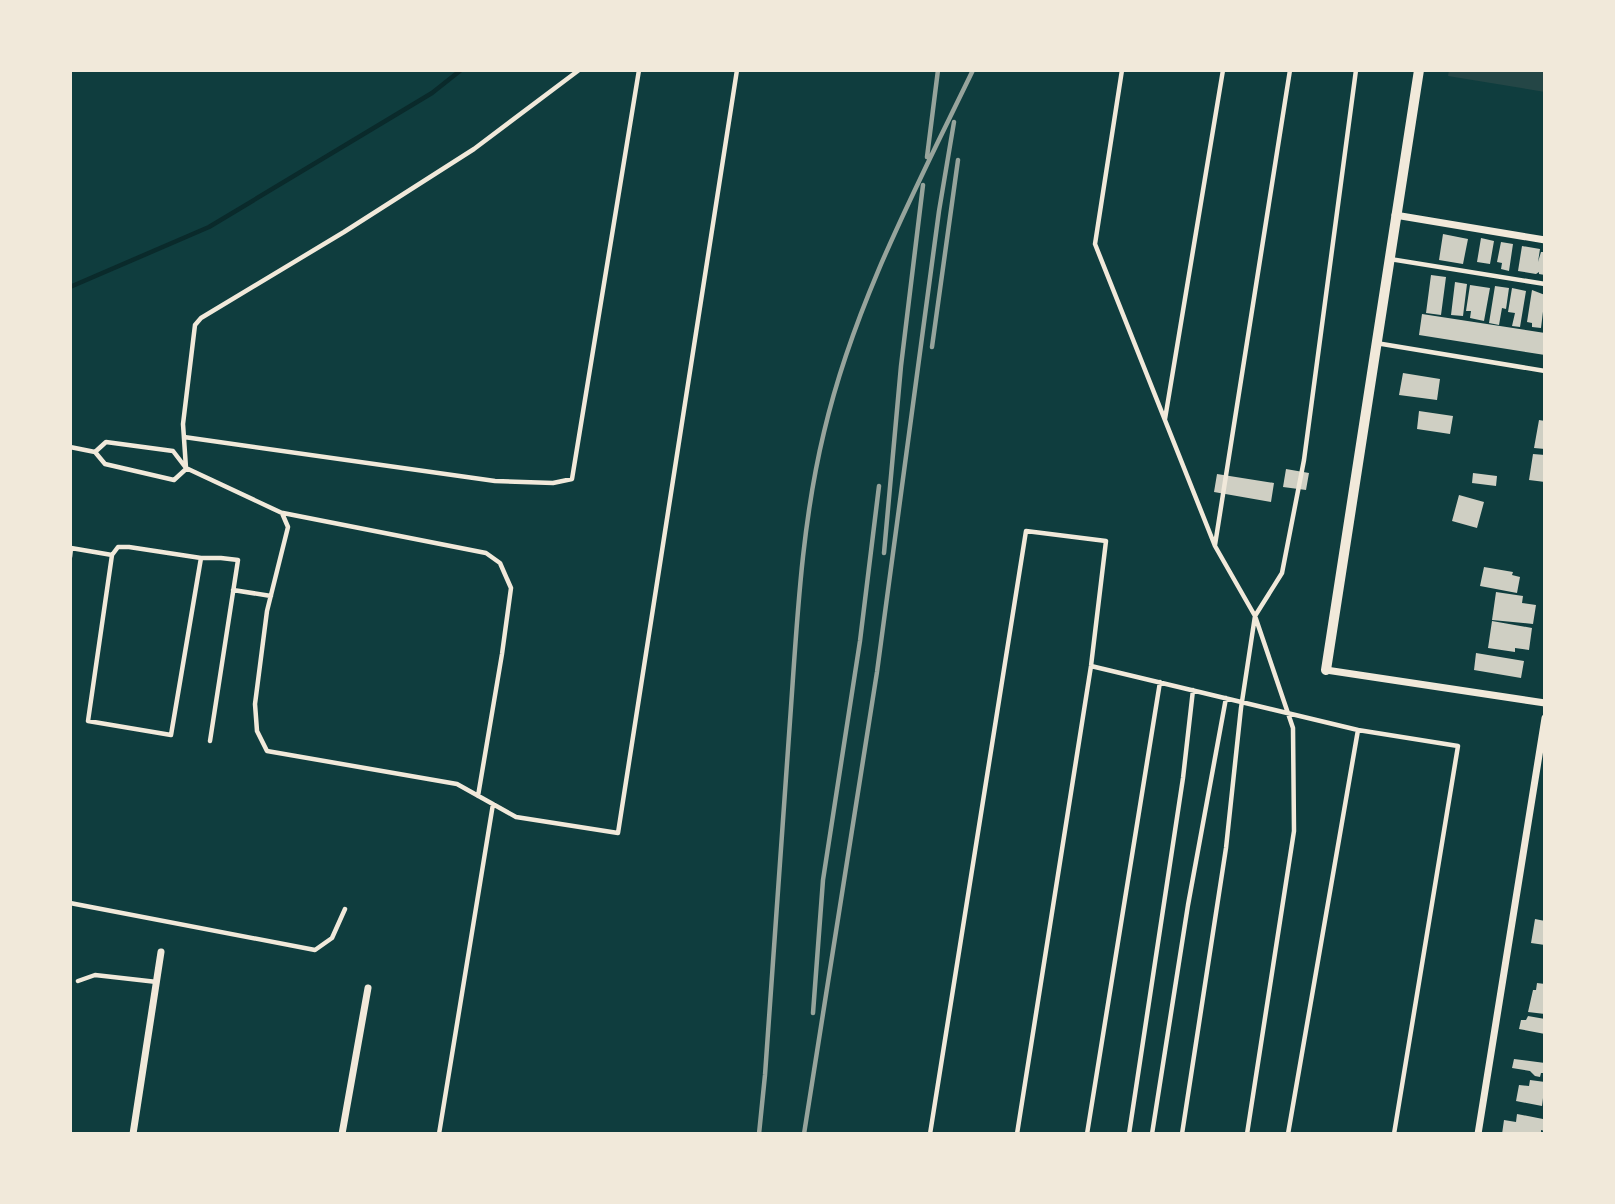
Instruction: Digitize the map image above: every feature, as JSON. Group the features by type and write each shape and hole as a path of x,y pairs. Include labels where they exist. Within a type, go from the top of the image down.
{"street":[{"path":"1419,70 1326,670 1545,703"},
{"path":"1395,215 1545,240"},
{"path":"1478,1134 1545,718"},
{"path":"133,1134 161,952"},
{"path":"342,1134 368,988"}],"lane":[{"path":"70,447 95,452 105,464 174,480 186,468 183,424 195,325 201,317 344,232 474,149 579,70"},
{"path":"184,437 495,481 553,483 572,479 639,70"},
{"path":"282,513 288,527 271,596 255,704 257,731 267,751 457,784 516,817 618,833 737,70"},
{"path":"1122,70 1095,244 1215,546 1255,616 1293,728 1294,831 1247,1134"},
{"path":"1165,420 1223,70"},
{"path":"1215,546 1290,70"},
{"path":"1182,1134 1226,848 1242,702 1255,616 1282,573 1304,460 1356,70"},
{"path":"1389,258 1545,284"},
{"path":"1376,343 1545,371"},
{"path":"95,452 106,442 173,451 186,468 282,513 486,553 500,563 511,588 478,796"},
{"path":"930,1134 1026,531 1106,541 1091,666 1017,1134"},
{"path":"201,558 171,735 88,721 112,555 118,547 238,560 211,741"},
{"path":"70,557 71,548 112,555"},
{"path":"233,590 271,596"},
{"path":"1091,666 1358,730 1458,746 1394,1134"},
{"path":"1087,1134 1160,682"},
{"path":"1129,1134 1183,778 1193,690"},
{"path":"1152,1134 1188,905 1226,698"},
{"path":"1288,1134 1358,730"},
{"path":"439,1134 493,804"},
{"path":"70,903 315,950 332,938 345,909"},
{"path":"78,981 95,975 157,982"}],"shaded area":[{"path":"1449,70 1545,70 1545,92 1448,76"}],"building":[{"path":"1443,234 1468,239 1463,264 1439,260"},
{"path":"1481,238 1494,241 1490,264 1477,262"},
{"path":"1501,242 1513,244 1509,271 1501,269 1502,263 1497,262"},
{"path":"1522,246 1540,249 1538,262 1541,252 1545,252 1545,275 1518,271"},
{"path":"1431,275 1446,277 1441,315 1426,313"},
{"path":"1455,282 1467,284 1463,316 1451,315"},
{"path":"1470,285 1490,288 1484,321 1470,318 1471,311 1466,311"},
{"path":"1495,286 1509,288 1506,309 1502,308 1499,325 1489,323"},
{"path":"1512,288 1526,291 1520,327 1512,326 1515,313 1508,312"},
{"path":"1532,290 1545,295 1541,328 1532,327 1532,323 1527,322"},
{"path":"1422,314 1545,333 1545,355 1419,335"},
{"path":"1403,373 1440,379 1437,400 1399,395"},
{"path":"1419,411 1453,416 1450,434 1417,429"},
{"path":"1539,420 1545,421 1545,449 1534,448"},
{"path":"1533,454 1545,455 1545,482 1529,480"},
{"path":"1286,469 1309,473 1306,490 1283,487"},
{"path":"1473,473 1497,476 1496,486 1472,483"},
{"path":"1217,474 1274,483 1271,502 1214,492"},
{"path":"1459,495 1484,502 1477,528 1452,521"},
{"path":"1484,567 1513,572 1512,575 1520,577 1517,593 1480,586"},
{"path":"1496,592 1523,596 1522,603 1536,605 1533,624 1492,620"},
{"path":"1492,621 1532,628 1529,650 1515,648 1515,652 1488,648"},
{"path":"1476,653 1524,661 1521,678 1474,670"},
{"path":"1535,919 1545,921 1545,945 1531,943"},
{"path":"1537,983 1545,984 1545,1014 1528,1012"},
{"path":"1528,1016 1545,1019 1545,1034 1519,1029 1521,1020 1526,1020"},
{"path":"1514,1059 1545,1063 1545,1073 1541,1073 1540,1077 1530,1071 1512,1068"},
{"path":"1530,1080 1545,1082 1542,1106 1516,1101 1519,1085 1529,1086"},
{"path":"1517,1114 1543,1119 1545,1131 1541,1130 1541,1134 1502,1134 1504,1120 1516,1122"}],"waterway":[{"path":"70,287 209,227 432,93 461,70"}],"railway":[{"path":"927,157 938,70"},
{"path":"759,1134 798,612 816,468 837,385 869,292 973,70"},
{"path":"804,1134 877,672 939,211 954,122"},
{"path":"932,347 958,160"},
{"path":"884,553 901,366 923,185"},
{"path":"813,1013 823,880 860,641 879,486"}]}
